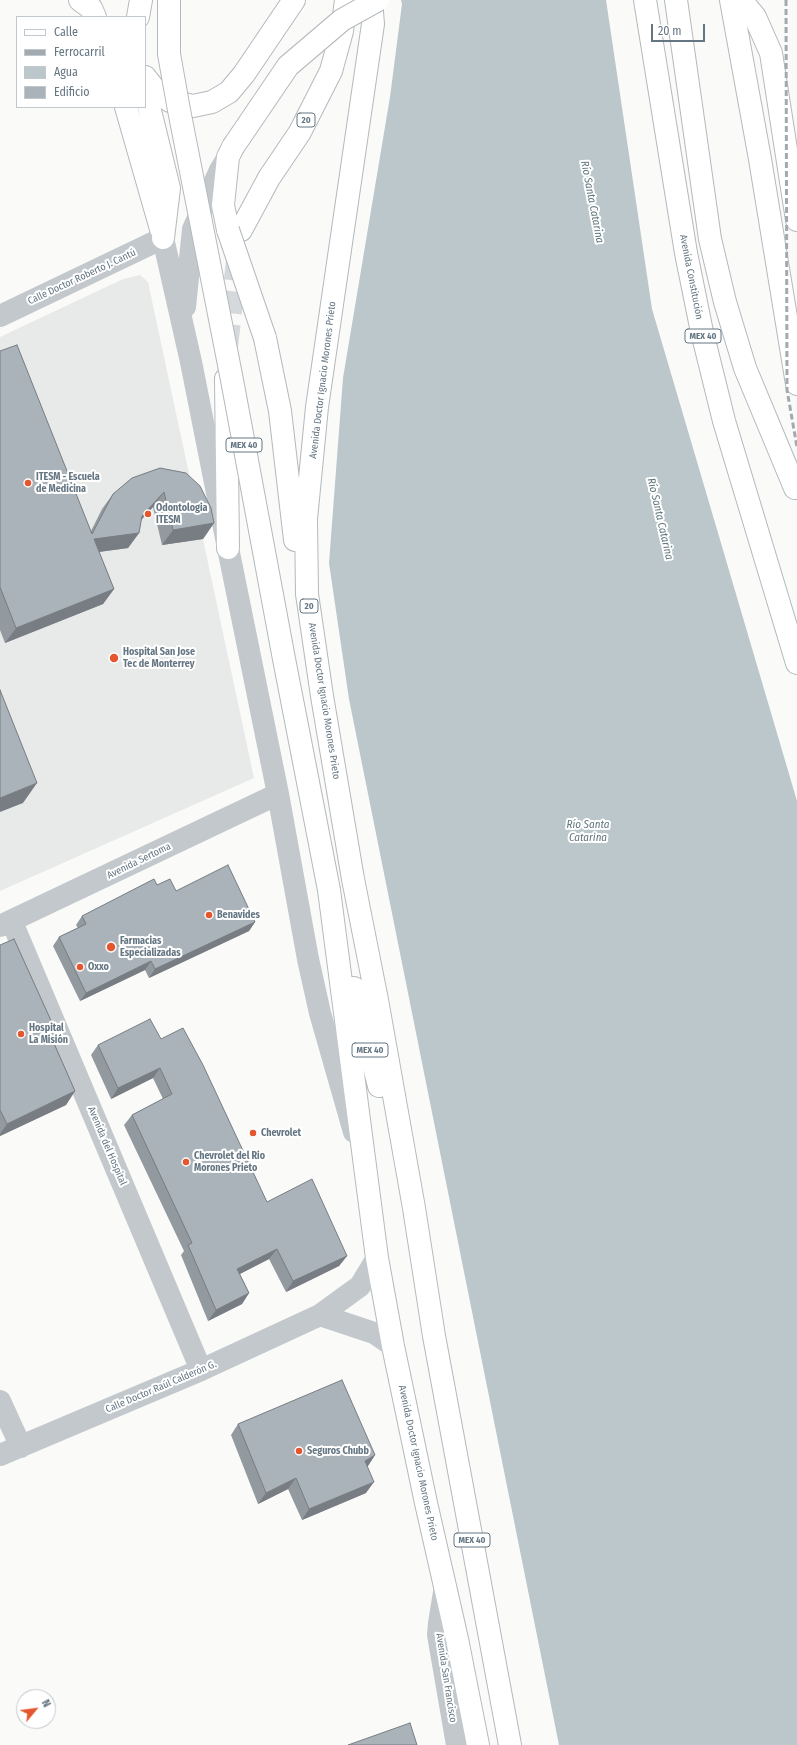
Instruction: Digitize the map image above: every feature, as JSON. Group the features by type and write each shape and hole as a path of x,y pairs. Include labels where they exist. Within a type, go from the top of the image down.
{"main road":[{"path":"80,0 91,8 95,16"},
{"path":"138,16 141,0"},
{"name":"MEX 40","path":"169,0 169,54 177,103 232,380 329,890"},
{"path":"146,78 156,91 170,101 193,106 212,102 229,92 244,74 294,0"},
{"name":"20","path":"235,230 300,132 331,71 342,31 346,0"},
{"name":"Avenida Doctor Ignacio Morones Prieto","path":"371,0 373,24 317,407 306,519 307,594 322,696 353,879 377,1000 414,1208 434,1336 510,1745"},
{"path":"307,594 297,554 280,411 265,338 235,230 223,205 230,152 288,66 342,20 378,0"},
{"name":"Avenida Constitución","path":"645,0 686,253 710,361 724,421 797,663"},
{"name":"MEX 40","path":"676,0 684,47 710,239 724,302 745,368 794,488"},
{"path":"731,0 760,159 797,384"},
{"path":"736,0 736,32"},
{"path":"741,0 755,17 771,53 797,220"},
{"path":"667,130 684,47"},
{"path":"146,94 169,188 164,238"},
{"path":"126,108 164,238"},
{"path":"671,154 710,239"},
{"path":"225,364 228,548"},
{"name":"Avenida Doctor Ignacio Morones Prieto","path":"329,890 377,1258 393,1346 457,1639 478,1745"},
{"name":"Avenida Doctor Ignacio Morones Prieto","path":"329,890 392,1142 414,1208"}],"street":[{"path":"183,326 192,229 230,152"},
{"path":"164,238 278,794 320,1013 368,1180"},
{"name":"Calle Doctor Roberto J. Cantú","path":"0,316 164,238"},
{"name":"Avenida Sertoma","path":"6,924 278,794"},
{"name":"Avenida del Hospital","path":"6,924 201,1370"},
{"name":"Calle Doctor Raúl Calderón G.","path":"0,1455 201,1370 320,1315 360,1286 377,1258"},
{"path":"320,1315 374,1333 393,1346"},
{"path":"0,1402 21,1446"},
{"name":"Avenida San Francisco","path":"445,1586 438,1635 457,1745"}],"shaded area":[{"name":"Hospital San Jose Tec de Monterrey","path":"140,275 148,282 254,778 0,891 0,337 123,279"}],"water":[{"name":"Río Santa Catarina","path":"401,0 606,0 652,309 797,801 797,1745 559,1745 349,699 329,563 343,378 390,97 402,4"}],"building":[{"name":"ITESM - Escuela de Medicina","path":"17,345 92,534 113,494 132,478 160,468 186,473 200,486 211,508 214,523 173,530 164,492 142,516 139,533 94,539 114,589 16,628 0,587 0,351"},
{"path":"0,690 37,783 0,798"},
{"path":"228,865 255,922 155,969 151,961 86,993 59,937 86,924 82,916 154,879 157,885 170,879 176,891"},
{"path":"14,939 58,1036 52,1039 75,1091 7,1124 0,1110 0,945"},
{"path":"150,1019 161,1039 183,1028 203,1065 267,1202 312,1179 347,1256 293,1281 277,1249 237,1269 249,1293 216,1310 188,1245 192,1243 132,1115 172,1094 160,1068 118,1088 98,1045"},
{"name":"Seguros Chubb","path":"342,1380 375,1455 365,1461 374,1482 309,1509 296,1478 266,1493 238,1424"},
{"path":"410,1723 417,1745 348,1745"}],"tunnel":[{"path":"227,346 238,253"}],"railway":[{"path":"786,0 787,390 797,447"}],"place":[{"name":"ITESM - Escuela de Medicina","path":"28,483"},
{"name":"Odontologia ITESM","path":"148,514"},
{"name":"Hospital San Jose Tec de Monterrey","path":"114,658"},
{"name":"Benavides","path":"209,915"},
{"name":"Farmacias Especializadas","path":"111,947"},
{"name":"Oxxo","path":"80,967"},
{"name":"Hospital La Misión","path":"21,1034"},
{"name":"Chevrolet","path":"253,1133"},
{"name":"Chevrolet del Rio Morones Prieto","path":"186,1162"},
{"name":"Seguros Chubb","path":"299,1451"}]}
